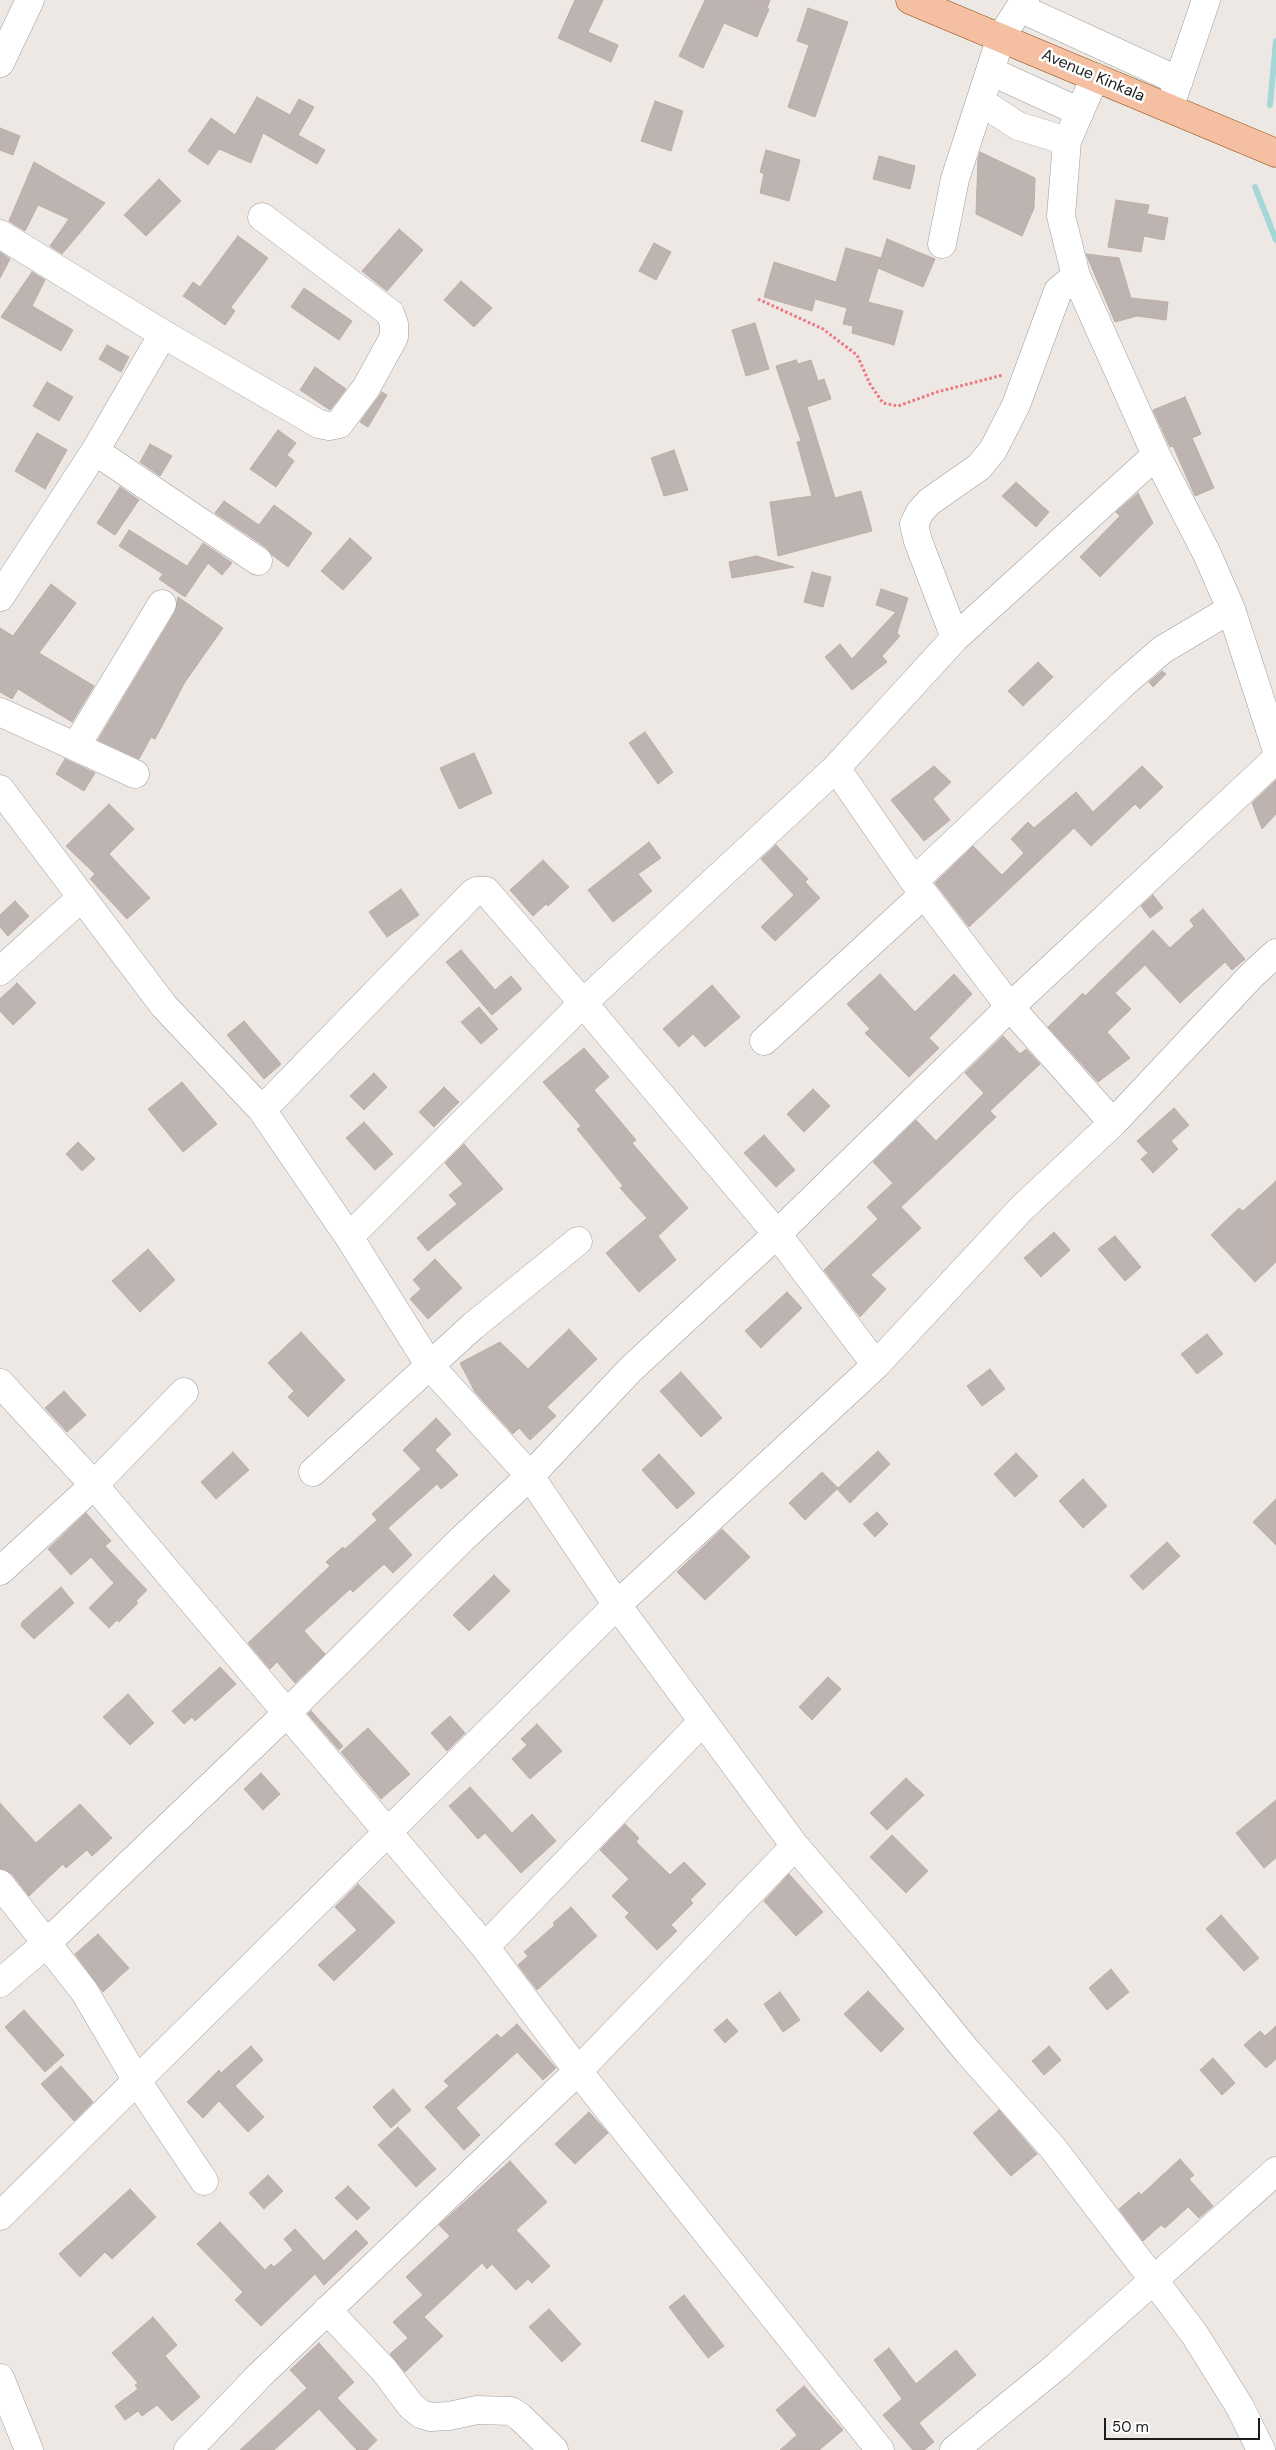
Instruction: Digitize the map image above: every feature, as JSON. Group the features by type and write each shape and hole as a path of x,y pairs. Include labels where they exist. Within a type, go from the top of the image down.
{"main road":[{"name":"Avenue Kinkala","path":"910,0 1276,153"}],"street":[{"path":"0,64 30,0"},
{"path":"1170,108 1206,0"},
{"path":"942,244 955,179 1001,37 1022,4 1179,81"},
{"path":"990,71 1080,112"},
{"path":"1095,77 1067,141 1061,216 1076,276 1156,455 1207,554 1231,608 1276,748"},
{"path":"980,101 1018,126 1067,141"},
{"path":"0,234 163,334 319,424 329,426 339,424 366,388 394,337 394,324 390,313 262,217"},
{"path":"955,638 918,541 914,524 920,512 929,502 979,467 992,450 1016,405 1058,291 1076,276"},
{"path":"0,597 95,451 163,334"},
{"path":"95,451 258,562"},
{"path":"349,1237 583,1003 836,768 955,638 1156,455"},
{"path":"76,746 162,604"},
{"path":"764,1041 1124,683 1162,650 1231,608"},
{"path":"0,712 135,774"},
{"path":"0,1983 47,1944 286,1714 462,1539 530,1476 631,1369 777,1234 1010,1007 1276,759"},
{"path":"836,768 919,888 1010,1007 1113,1123"},
{"path":"0,789 164,1006 262,1110 349,1237 430,1366 530,1476 617,1605 795,1846 887,1953 967,2051 1052,2147 1195,2334 1240,2407 1261,2450"},
{"path":"262,1110 476,891 486,891 583,1003 777,1234 876,1365"},
{"path":"0,971 82,897"},
{"path":"0,2216 617,1605 876,1365 1022,1208 1113,1123 1253,974 1276,953"},
{"path":"313,1472 473,1326 578,1241"},
{"path":"0,1383 94,1485 286,1714 485,1946 578,2071 880,2450"},
{"path":"0,1571 94,1485 184,1392"},
{"path":"485,1946 703,1721"},
{"path":"188,2450 260,2375 578,2071 795,1846"},
{"path":"0,1884 84,1991 137,2081 204,2181"},
{"path":"954,2450 1058,2366 1276,2171"},
{"path":"327,2310 384,2370 411,2406 421,2414 431,2417 449,2416 477,2410 510,2411 520,2417 554,2450"},
{"path":"0,2378 30,2450"}],"path":[{"path":"758,299 823,329 857,355 870,384 883,403 898,406 936,392 1030,368"}],"building":[{"path":"575,0 603,0 588,32 618,45 611,62 558,38"},
{"path":"705,0 770,0 767,8 769,9 757,37 724,23 703,68 679,56"},
{"path":"808,8 848,22 815,117 788,107 809,45 797,41"},
{"path":"257,97 290,115 299,99 314,107 298,135 325,150 317,164 263,133 251,163 219,149 208,165 188,151 211,118 235,135"},
{"path":"655,101 683,111 671,151 641,141"},
{"path":"0,128 20,136 13,155 0,150"},
{"path":"766,150 800,160 789,201 760,193 764,174 760,172"},
{"path":"980,152 1035,178 1034,208 1022,236 976,214 978,159"},
{"path":"879,156 915,166 910,189 873,179"},
{"path":"34,162 105,203 62,254 50,246 69,219 38,205 25,231 9,221"},
{"path":"159,179 181,201 146,236 124,215"},
{"path":"1116,200 1149,205 1147,214 1168,218 1164,240 1144,236 1141,252 1108,247"},
{"path":"399,229 423,250 387,291 362,271"},
{"path":"238,236 268,258 231,307 235,311 225,325 183,296 193,282 200,287"},
{"path":"887,239 935,259 923,287 878,268"},
{"path":"654,243 671,252 656,280 639,271"},
{"path":"846,248 881,258 868,302 903,311 894,345 852,333 853,326 843,324 847,308 815,299 812,311 764,297 774,262 836,282"},
{"path":"0,252 10,259 0,278"},
{"path":"1086,254 1119,258 1131,298 1168,302 1166,320 1137,316 1115,322"},
{"path":"32,272 45,280 32,306 73,330 61,351 1,317"},
{"path":"461,281 492,308 474,327 444,300"},
{"path":"304,288 352,321 339,340 291,307"},
{"path":"755,323 769,369 746,376 732,330"},
{"path":"107,345 129,357 121,372 99,359"},
{"path":"796,360 798,364 811,360 818,381 824,379 831,399 807,407 835,498 861,491 872,531 778,556 770,502 812,496 797,442 801,441 776,366"},
{"path":"315,367 346,389 330,410 300,390"},
{"path":"47,382 73,397 59,421 33,406"},
{"path":"382,392 387,395 368,427 360,422"},
{"path":"1185,397 1201,434 1192,438 1214,488 1195,496 1173,446 1170,447 1153,410"},
{"path":"278,430 296,443 287,455 294,461 276,487 250,469"},
{"path":"37,433 67,450 45,489 15,471"},
{"path":"150,444 172,456 160,476 140,462"},
{"path":"674,450 688,490 664,496 651,458"},
{"path":"1016,482 1049,512 1036,527 1002,496"},
{"path":"120,487 139,500 115,535 97,523"},
{"path":"1138,493 1153,523 1100,577 1080,557 1120,516 1116,512"},
{"path":"224,501 259,525 274,505 312,533 288,567 272,555 267,548 215,513"},
{"path":"129,530 187,566 203,543 232,563 222,575 208,563 185,597 159,579 163,574 119,546"},
{"path":"350,538 372,558 343,590 321,571"},
{"path":"756,556 794,567 732,578 729,562"},
{"path":"812,572 831,577 823,607 804,602"},
{"path":"51,584 76,603 39,653 94,686 72,722 18,689 12,699 0,692 0,628 13,636"},
{"path":"881,589 908,598 897,633 900,636 882,656 887,662 852,690 825,657 840,644 852,659 896,612 876,605"},
{"path":"178,597 223,628 185,682 155,739 151,737 139,759 98,740 175,612"},
{"path":"1038,662 1053,677 1023,706 1008,691"},
{"path":"1162,671 1166,674 1153,687 1149,682"},
{"path":"645,732 673,772 658,784 629,743"},
{"path":"474,753 492,793 459,809 440,768"},
{"path":"65,759 95,773 84,791 56,774"},
{"path":"934,766 951,782 933,799 950,820 924,841 891,800"},
{"path":"1142,766 1163,787 1140,809 1135,804 1091,846 1074,828 969,927 935,883 973,846 1002,875 1024,853 1011,839 1028,822 1034,828 1076,792 1093,812"},
{"path":"1276,780 1276,814 1262,829 1252,803"},
{"path":"109,804 134,829 109,854 150,898 127,919 90,879 95,874 66,846"},
{"path":"649,842 661,858 638,874 652,891 613,922 588,890"},
{"path":"776,845 808,879 805,882 820,898 775,941 761,927 794,895 761,859"},
{"path":"543,860 569,887 548,906 546,904 533,916 510,890"},
{"path":"401,889 419,915 387,937 369,912"},
{"path":"1153,895 1163,908 1150,918 1141,906"},
{"path":"15,901 29,916 8,936 0,927 0,915"},
{"path":"1203,909 1245,959 1232,970 1225,962 1180,1003 1145,965 1115,993 1131,1009 1107,1032 1130,1058 1098,1082 1048,1027 1083,993 1085,996 1153,930 1170,948 1194,926 1190,920"},
{"path":"461,950 495,990 511,976 522,989 492,1015 446,962"},
{"path":"880,974 915,1012 954,974 972,994 929,1038 939,1048 909,1077 865,1033 870,1029 847,1004"},
{"path":"17,983 36,1003 13,1025 0,1011 0,999"},
{"path":"712,985 740,1017 705,1047 693,1034 679,1047 663,1029"},
{"path":"479,1007 498,1029 481,1044 461,1022"},
{"path":"244,1021 281,1064 264,1079 227,1035"},
{"path":"1003,1036 1020,1054 1026,1049 1040,1064 990,1111 996,1117 901,1207 921,1228 871,1275 886,1289 860,1317 824,1270 878,1219 867,1207 893,1183 873,1162 916,1120 936,1141 984,1093 965,1073"},
{"path":"584,1048 609,1077 594,1090 636,1140 632,1143 688,1208 658,1236 676,1260 639,1292 606,1253 647,1218 620,1188 623,1186 577,1129 581,1126 543,1082"},
{"path":"374,1073 387,1087 364,1110 350,1096"},
{"path":"182,1082 217,1124 183,1152 148,1109"},
{"path":"444,1087 459,1102 434,1127 419,1112"},
{"path":"813,1089 830,1106 804,1132 787,1114"},
{"path":"1174,1108 1189,1125 1171,1141 1178,1149 1153,1173 1141,1159 1148,1153 1137,1141"},
{"path":"364,1122 393,1154 375,1170 346,1138"},
{"path":"764,1135 795,1170 776,1187 744,1153"},
{"path":"78,1142 95,1159 82,1171 66,1154"},
{"path":"464,1144 503,1189 428,1251 417,1238 457,1204 449,1195 463,1184 445,1163"},
{"path":"1276,1181 1276,1262 1255,1282 1211,1235 1239,1208 1243,1211"},
{"path":"1054,1232 1070,1250 1041,1277 1024,1258"},
{"path":"1115,1236 1141,1267 1125,1281 1098,1249"},
{"path":"148,1249 175,1280 140,1312 112,1281"},
{"path":"435,1259 462,1288 428,1319 410,1299 421,1289 413,1280"},
{"path":"787,1292 802,1308 761,1348 745,1331"},
{"path":"569,1329 597,1359 547,1407 556,1416 530,1440 519,1428 513,1434 475,1392 460,1363 500,1342 528,1369"},
{"path":"301,1332 345,1380 308,1417 288,1397 294,1391 268,1363"},
{"path":"1207,1334 1223,1354 1197,1374 1181,1354"},
{"path":"990,1369 1005,1389 982,1406 967,1386"},
{"path":"681,1372 722,1418 701,1437 660,1391"},
{"path":"64,1391 86,1415 67,1432 45,1408"},
{"path":"436,1418 451,1434 435,1450 458,1475 441,1489 437,1484 388,1528 412,1555 393,1573 384,1564 353,1592 350,1589 304,1631 325,1654 295,1683 277,1662 270,1669 248,1643 330,1566 326,1562 343,1547 345,1549 377,1520 372,1514 421,1469 403,1450"},
{"path":"878,1451 890,1464 850,1503 837,1489"},
{"path":"233,1452 249,1470 216,1499 201,1482"},
{"path":"1016,1453 1038,1476 1015,1497 994,1474"},
{"path":"659,1454 695,1493 677,1509 642,1470"},
{"path":"822,1472 838,1488 805,1520 789,1503"},
{"path":"1083,1479 1107,1506 1083,1528 1059,1501"},
{"path":"1276,1499 1276,1545 1253,1522"},
{"path":"877,1512 888,1524 875,1537 863,1524"},
{"path":"86,1513 111,1541 105,1546 147,1590 136,1601 138,1603 119,1622 117,1620 109,1628 89,1608 114,1583 91,1557 71,1575 48,1549"},
{"path":"722,1529 750,1557 705,1600 677,1572"},
{"path":"1167,1542 1180,1556 1143,1590 1130,1576"},
{"path":"494,1575 510,1591 469,1631 453,1615"},
{"path":"61,1587 74,1603 34,1639 21,1626 22,1622"},
{"path":"220,1667 236,1684 195,1721 192,1717 184,1724 172,1711"},
{"path":"828,1677 841,1689 812,1720 799,1707"},
{"path":"128,1694 154,1723 130,1745 103,1717"},
{"path":"311,1711 343,1746 339,1750 308,1714"},
{"path":"450,1716 465,1733 447,1751 431,1733"},
{"path":"537,1724 562,1751 530,1779 512,1759 527,1745 521,1739"},
{"path":"368,1728 410,1774 381,1799 341,1752"},
{"path":"261,1773 280,1794 263,1810 244,1789"},
{"path":"906,1778 924,1795 887,1830 870,1813"},
{"path":"470,1787 512,1833 532,1814 556,1841 521,1873 485,1833 478,1839 449,1806"},
{"path":"1276,1800 1276,1858 1264,1868 1236,1833"},
{"path":"0,1803 36,1843 80,1804 112,1838 92,1856 87,1850 66,1868 63,1864 29,1896 12,1874 0,1868"},
{"path":"625,1824 639,1838 636,1842 670,1875 684,1862 706,1884 690,1900 693,1903 671,1925 677,1931 657,1950 625,1917 629,1913 612,1896 629,1879 600,1850"},
{"path":"892,1835 928,1871 906,1893 870,1857"},
{"path":"789,1874 823,1912 796,1936 764,1901"},
{"path":"358,1884 395,1922 334,1981 318,1965 357,1930 335,1907"},
{"path":"571,1907 597,1936 537,1990 518,1965 528,1956 524,1952 555,1925 553,1923"},
{"path":"1221,1915 1259,1958 1244,1971 1206,1929"},
{"path":"98,1934 129,1968 103,1992 75,1954"},
{"path":"1111,1969 1129,1992 1107,2010 1089,1988"},
{"path":"868,1991 904,2029 881,2052 844,2014"},
{"path":"780,1992 800,2020 783,2032 764,2004"},
{"path":"24,2010 64,2055 45,2072 5,2027"},
{"path":"727,2019 738,2031 725,2043 714,2030"},
{"path":"517,2024 556,2068 543,2080 517,2052 456,2108 480,2135 464,2150 425,2107 449,2086 444,2081 497,2034 501,2038"},
{"path":"1276,2026 1276,2059 1266,2068 1244,2045 1260,2031 1265,2036"},
{"path":"251,2046 263,2060 235,2086 264,2117 248,2132 219,2101 203,2118 187,2102 219,2070 221,2073"},
{"path":"1049,2046 1061,2060 1044,2075 1032,2061"},
{"path":"1213,2058 1235,2083 1222,2095 1200,2070"},
{"path":"61,2066 93,2102 74,2121 41,2084"},
{"path":"393,2089 411,2110 391,2128 373,2107"},
{"path":"999,2110 1037,2154 1011,2176 973,2133"},
{"path":"589,2112 608,2133 575,2164 555,2144"},
{"path":"398,2127 436,2169 416,2187 378,2145"},
{"path":"1180,2159 1194,2175 1189,2179 1213,2206 1199,2218 1188,2207 1165,2228 1161,2225 1143,2241 1119,2209 1139,2192 1141,2195"},
{"path":"510,2161 547,2202 516,2230 550,2266 532,2283 528,2279 516,2290 492,2264 487,2269 482,2263 424,2317 443,2336 405,2372 390,2354 408,2338 393,2322 423,2295 406,2277 450,2236 439,2225"},
{"path":"268,2175 283,2191 264,2209 249,2193"},
{"path":"348,2186 370,2208 357,2220 335,2198"},
{"path":"130,2189 156,2217 112,2259 105,2252 80,2277 59,2254"},
{"path":"220,2222 265,2270 271,2264 274,2267 293,2250 284,2239 295,2229 324,2261 356,2230 368,2243 324,2285 315,2274 261,2326 235,2300 243,2292 197,2244"},
{"path":"684,2295 724,2346 708,2358 669,2307"},
{"path":"549,2309 581,2344 562,2362 529,2327"},
{"path":"153,2317 177,2345 165,2356 200,2397 172,2421 157,2405 142,2416 138,2411 125,2420 115,2406 138,2389 135,2385 138,2383 112,2353"},
{"path":"319,2343 354,2382 337,2398 377,2440 367,2450 357,2450 319,2409 274,2450 240,2450 307,2388 290,2370"},
{"path":"889,2348 916,2384 956,2350 976,2375 919,2423 934,2442 924,2450 913,2450 883,2415 902,2399 874,2360"},
{"path":"804,2386 843,2430 819,2450 780,2450 797,2435 776,2410"}],"waterway":[{"path":"1270,105 1276,41"},
{"path":"1255,187 1276,240"}]}
